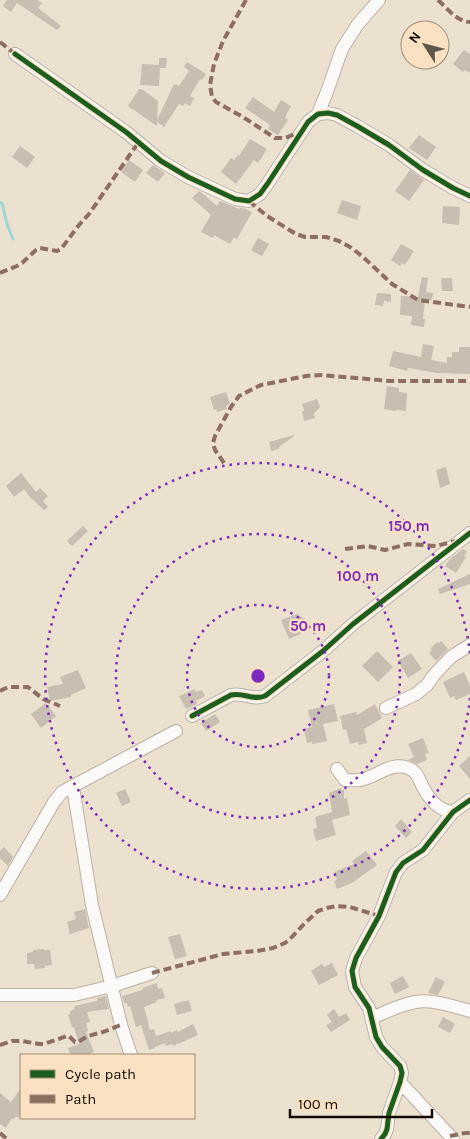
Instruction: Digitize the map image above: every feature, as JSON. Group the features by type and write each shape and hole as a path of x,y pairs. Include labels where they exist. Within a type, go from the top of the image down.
{"street":[{"path":"16,54 126,132 161,162 235,199 249,201 260,194 308,122 318,114 342,48 358,24 379,0"},
{"path":"318,114 338,115 389,145 423,170 470,196"},
{"path":"192,716 231,695 237,694 252,698 265,696 323,651 359,619 470,533"},
{"path":"386,708 416,694 427,685 451,657 470,645"},
{"path":"0,895 54,802 62,792 176,731"},
{"path":"337,769 345,780 355,781 392,767 411,768 415,771 431,799 444,810 453,812"},
{"path":"73,787 92,905 121,1025 131,1054"},
{"path":"380,1139 387,1129 389,1113 402,1073 400,1066 379,1042 369,1008 355,987 352,971 356,958 379,916 396,872 403,863 423,850 453,812 470,800"},
{"path":"0,995 74,995 112,986 152,973"},
{"path":"372,1018 417,1002 457,1007 470,1011"},
{"path":"400,1082 453,1139"}],"building":[{"path":"7,0 37,0 42,3 38,8 61,26 57,30 17,3 11,12 3,6"},
{"path":"464,50 470,54 470,73 465,70 463,72 453,64"},
{"path":"159,58 167,58 166,68 160,68 159,86 140,85 142,64 159,65"},
{"path":"187,62 206,74 202,80 200,79 190,96 194,98 190,106 185,103 183,106 179,104 164,127 157,122 157,126 128,106 139,89 142,89 158,101 157,120 174,84 179,86 189,71 184,67"},
{"path":"253,97 274,112 281,100 291,106 285,117 288,120 278,135 268,129 270,125 245,108"},
{"path":"419,135 436,147 427,160 409,148"},
{"path":"250,139 267,149 258,163 254,160 236,184 221,172 231,158 234,160 239,156"},
{"path":"20,146 35,157 27,168 12,157"},
{"path":"129,160 143,170 135,182 121,172"},
{"path":"153,165 165,173 158,182 146,173"},
{"path":"410,170 424,180 409,201 395,191"},
{"path":"199,191 217,206 220,201 252,212 237,239 234,237 230,244 214,235 213,238 201,232 211,215 192,198"},
{"path":"342,200 361,206 357,220 337,213"},
{"path":"443,206 460,207 459,225 442,223"},
{"path":"258,238 269,244 262,256 251,250"},
{"path":"401,244 414,251 405,265 402,263 400,266 391,260"},
{"path":"422,277 428,278 426,292 433,293 432,300 425,299 424,327 411,325 412,316 400,315 401,296 418,297"},
{"path":"441,278 452,278 453,291 442,291"},
{"path":"377,293 391,294 391,302 384,301 383,306 375,305"},
{"path":"423,344 434,346 431,360 447,363 447,357 452,357 452,352 459,352 459,347 470,347 470,374 437,373 408,368 407,371 389,366 393,351 421,357"},
{"path":"387,386 399,388 399,392 407,393 406,411 384,409"},
{"path":"226,392 230,404 226,406 227,409 217,412 216,409 214,410 210,397"},
{"path":"317,399 320,407 314,414 315,418 304,421 302,404"},
{"path":"294,435 279,449 271,451 269,442"},
{"path":"446,467 450,484 440,488 436,470"},
{"path":"21,473 36,492 40,488 48,496 43,501 48,507 44,510 24,489 14,497 6,486"},
{"path":"83,526 88,531 72,546 67,541"},
{"path":"463,549 467,551 464,556 466,557 456,573 445,566 449,560"},
{"path":"470,574 470,584 440,594 438,589"},
{"path":"297,614 305,619 299,628 301,634 289,639 281,620"},
{"path":"441,641 448,649 436,661 429,653 432,650 430,649 437,642"},
{"path":"377,651 393,667 378,682 362,666"},
{"path":"411,653 422,669 408,678 398,661"},
{"path":"78,670 86,688 71,695 71,697 50,701 47,687 63,684 60,677"},
{"path":"464,672 470,686 470,694 456,700 454,696 450,698 443,682"},
{"path":"195,689 196,692 202,690 205,696 196,701 197,704 186,709 179,696"},
{"path":"46,703 56,716 41,728 31,714"},
{"path":"334,704 338,721 323,724 327,741 307,743 304,729 312,727 308,710"},
{"path":"375,704 382,718 364,729 367,743 359,745 358,742 350,744 346,729 343,730 340,716 356,712 357,715"},
{"path":"215,714 220,722 206,731 201,723"},
{"path":"423,738 429,753 425,754 427,760 417,764 408,760 414,757 408,744"},
{"path":"470,756 470,779 459,766"},
{"path":"341,788 341,790 344,790 344,799 347,798 350,815 332,820 336,835 316,841 313,829 317,828 315,817 332,812 329,793"},
{"path":"125,789 131,802 122,806 116,793"},
{"path":"401,819 412,832 406,838 395,826"},
{"path":"4,847 13,857 8,866 0,858 0,851"},
{"path":"366,851 377,865 352,883 337,889 334,881 337,880 334,872 354,864 352,861"},
{"path":"85,909 89,928 70,934 67,922 76,919 74,912"},
{"path":"180,934 187,956 175,959 168,937"},
{"path":"33,950 50,950 52,965 35,969 34,964 27,964 27,953 33,952"},
{"path":"332,963 338,975 319,985 311,971 322,964 324,967"},
{"path":"403,976 409,987 395,994 390,983"},
{"path":"436,977 445,982 438,995 428,993"},
{"path":"157,983 158,989 162,988 165,998 156,1000 157,1002 144,1007 150,1030 154,1029 156,1036 171,1031 171,1033 177,1030 178,1032 193,1024 198,1035 173,1046 172,1044 166,1046 165,1043 149,1050 141,1025 136,1027 130,1006 128,1007 127,1003 124,1003 122,996 143,990 142,988"},
{"path":"106,996 109,1009 87,1012 90,1022 86,1023 88,1031 86,1032 94,1052 89,1054 71,1054 68,1048 79,1044 68,1015 70,1011 75,1009 74,1006 97,1001 97,998"},
{"path":"189,1000 192,1011 177,1015 174,1004"},
{"path":"334,1009 339,1017 346,1013 350,1020 331,1032 326,1025 332,1022 327,1015"},
{"path":"443,1017 455,1024 450,1033 438,1027"},
{"path":"20,1089 20,1115 18,1118 16,1116 14,1119 12,1118 6,1128 0,1124 0,1093 11,1102"}],"waterway":[{"path":"0,202 2,203 13,239"}],"marked path":[{"path":"246,0 223,41 214,64 210,85 212,97 216,102 275,138 285,138 300,132"},
{"path":"438,0 461,20 470,22"},
{"path":"0,42 15,54"},
{"path":"0,273 22,263 40,248 57,251 61,249 89,214 138,143"},
{"path":"249,201 267,216 296,234 305,237 326,237 350,247 392,284 418,300 470,307"},
{"path":"224,463 215,450 213,443 215,436 239,396 261,385 321,375 390,381 470,381"},
{"path":"345,549 368,546 385,550 408,544 436,546 456,541"},
{"path":"0,691 8,687 28,687 43,699 60,706"},
{"path":"152,973 223,954 273,948 285,943 318,911 327,908 336,906 350,907 379,916"},
{"path":"0,1045 12,1041 44,1044 67,1036 78,1042 88,1036 121,1025"},
{"path":"0,1133 7,1139"},
{"path":"450,1136 470,1133"}],"cycle path":[{"path":"15,54 126,132 161,161 188,177 235,199 249,201 260,194 308,122 318,114 328,113 337,115 357,126 389,145 423,170 470,196"},
{"path":"192,716 231,695 236,694 256,698 265,696 323,651 353,624 470,533"},
{"path":"381,1139 387,1129 389,1113 402,1073 400,1066 382,1047 376,1037 369,1008 355,987 352,971 356,958 379,916 396,872 403,863 423,850 453,812 470,800"}]}
